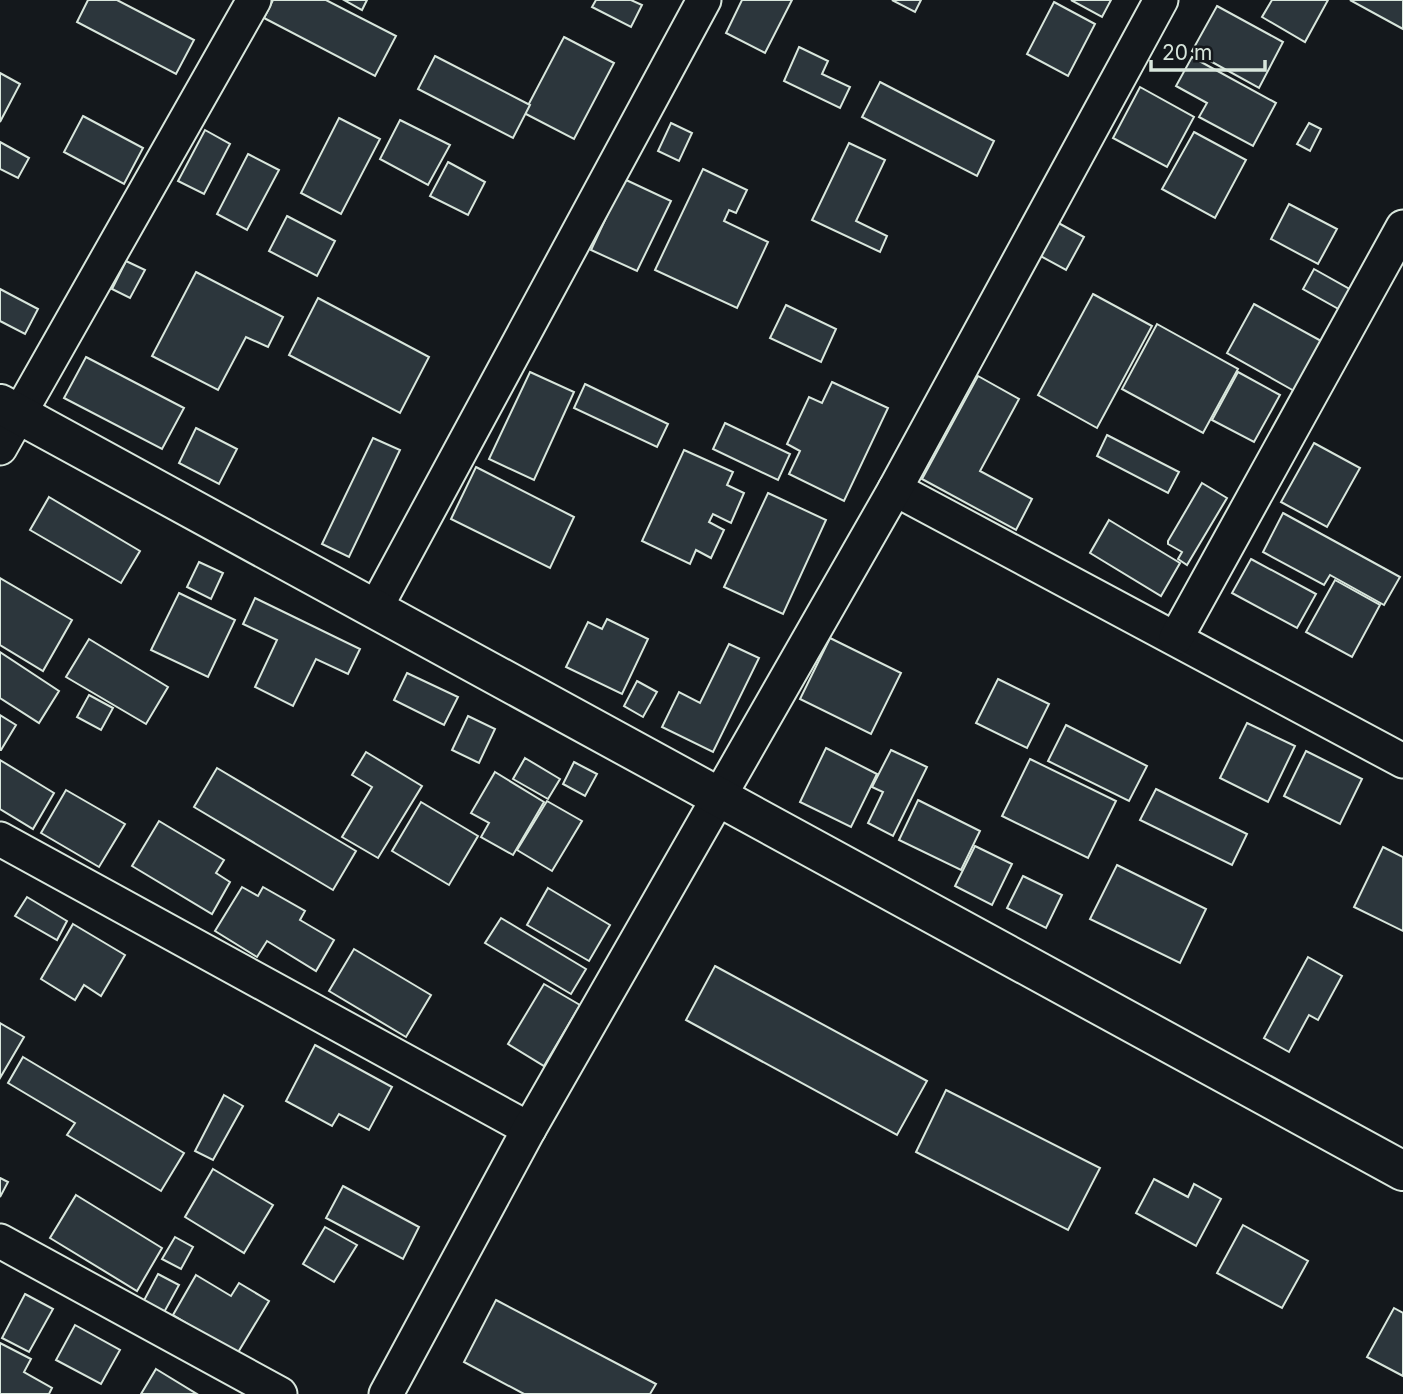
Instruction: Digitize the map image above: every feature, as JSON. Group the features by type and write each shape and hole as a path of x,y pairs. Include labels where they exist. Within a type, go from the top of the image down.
{"street":[{"path":"0,448 10,409 254,0"},
{"path":"375,609 704,0"},
{"path":"386,1394 530,1129 895,489 1161,0"},
{"path":"1176,638 1403,227"},
{"path":"10,409 1403,1171"},
{"path":"895,489 1403,761"},
{"path":"0,839 530,1129"},
{"path":"0,1241 280,1394"}],"building":[{"path":"88,0 117,0 194,40 176,74 77,22"},
{"path":"273,0 326,0 396,36 375,76 264,18"},
{"path":"344,0 367,0 362,10"},
{"path":"596,0 631,0 642,5 631,27 592,7"},
{"path":"742,0 792,0 765,53 726,33"},
{"path":"892,0 921,0 915,12"},
{"path":"1071,0 1111,0 1102,17"},
{"path":"1272,0 1328,0 1305,42 1262,17"},
{"path":"1350,0 1403,0 1403,29"},
{"path":"1054,2 1095,24 1068,76 1027,54"},
{"path":"1217,6 1283,42 1259,88 1192,51"},
{"path":"564,37 614,63 574,139 524,113"},
{"path":"799,47 828,61 822,74 850,87 840,108 784,81"},
{"path":"435,56 530,105 513,138 418,89"},
{"path":"1192,57 1276,103 1253,146 1199,117 1207,103 1176,86"},
{"path":"0,73 20,84 0,122"},
{"path":"880,82 994,141 977,176 862,117"},
{"path":"1140,87 1194,117 1167,167 1113,138"},
{"path":"83,116 143,148 124,184 64,152"},
{"path":"339,118 380,139 341,214 301,193"},
{"path":"400,120 450,145 428,185 380,159"},
{"path":"671,123 692,133 679,161 658,151"},
{"path":"1309,123 1321,129 1310,151 1297,144"},
{"path":"205,130 230,144 204,194 178,181"},
{"path":"1194,132 1246,160 1215,218 1162,189"},
{"path":"0,142 29,158 18,178 0,169"},
{"path":"849,143 885,160 856,221 887,236 880,252 812,220"},
{"path":"248,154 279,170 247,230 217,214"},
{"path":"448,162 485,182 468,215 430,196"},
{"path":"703,169 747,190 736,213 729,210 724,221 768,242 737,308 655,270"},
{"path":"624,179 671,201 637,271 591,250"},
{"path":"1289,204 1337,229 1318,264 1271,239"},
{"path":"287,216 335,241 317,276 269,251"},
{"path":"1053,220 1084,237 1066,270 1035,253"},
{"path":"126,261 145,270 130,298 112,289"},
{"path":"1314,269 1353,291 1342,311 1303,289"},
{"path":"196,272 283,317 268,347 246,337 218,390 152,356"},
{"path":"0,289 38,309 25,334 0,321"},
{"path":"1093,294 1152,326 1097,428 1038,395"},
{"path":"318,298 429,357 400,413 289,355"},
{"path":"1254,304 1323,342 1296,392 1227,353"},
{"path":"786,305 836,329 821,362 770,338"},
{"path":"1157,324 1238,369 1203,433 1122,389"},
{"path":"86,357 184,408 162,449 64,398"},
{"path":"530,372 574,392 534,480 489,459"},
{"path":"1238,372 1280,395 1254,442 1212,420"},
{"path":"978,376 1019,399 980,471 1032,499 1016,530 922,479"},
{"path":"832,382 888,408 844,501 789,474 800,451 787,444 809,397 822,403"},
{"path":"585,384 668,424 657,447 574,408"},
{"path":"725,423 790,454 778,480 713,449"},
{"path":"196,428 237,449 219,484 179,463"},
{"path":"1107,435 1179,472 1168,493 1097,456"},
{"path":"373,438 400,450 349,557 322,544"},
{"path":"1314,443 1360,468 1327,527 1281,502"},
{"path":"684,450 733,472 727,485 744,493 731,523 713,514 709,522 724,530 711,558 696,550 690,564 642,541"},
{"path":"476,467 574,517 550,568 451,519"},
{"path":"1202,483 1227,498 1187,565 1178,559 1182,552 1168,544 1168,541"},
{"path":"768,493 826,520 783,614 724,587"},
{"path":"49,497 140,551 121,583 30,530"},
{"path":"1283,513 1400,577 1384,605 1330,575 1324,585 1263,552"},
{"path":"1109,520 1180,563 1161,596 1090,553"},
{"path":"1251,559 1316,594 1297,628 1232,593"},
{"path":"199,562 223,573 211,599 187,587"},
{"path":"0,578 72,620 43,671 0,645"},
{"path":"1335,580 1380,605 1352,657 1306,632"},
{"path":"179,593 235,620 208,677 151,650"},
{"path":"255,598 360,649 348,674 316,659 293,706 255,687 277,640 243,624"},
{"path":"607,619 648,639 622,694 566,667 588,622 602,629"},
{"path":"830,638 901,673 871,734 800,699"},
{"path":"89,639 168,687 146,724 66,677"},
{"path":"729,644 759,658 713,752 662,727 679,692 700,703"},
{"path":"0,652 59,691 39,723 0,698"},
{"path":"407,673 458,697 444,725 394,700"},
{"path":"998,679 1049,704 1027,748 976,723"},
{"path":"637,681 657,692 643,717 624,706"},
{"path":"89,695 113,708 101,730 77,717"},
{"path":"0,715 16,725 1,750 0,750"},
{"path":"468,716 495,729 479,763 452,750"},
{"path":"1247,723 1295,746 1268,802 1220,778"},
{"path":"1066,725 1147,766 1129,801 1048,761"},
{"path":"826,748 877,774 851,827 800,802"},
{"path":"891,750 927,767 893,836 868,823 883,792 872,787"},
{"path":"1306,751 1362,779 1340,824 1284,796"},
{"path":"366,752 422,786 378,858 342,837 372,787 352,775"},
{"path":"525,758 560,779 548,799 513,779"},
{"path":"1030,759 1116,801 1088,858 1002,816"},
{"path":"0,760 54,793 33,829 0,809"},
{"path":"574,762 597,774 585,796 563,784"},
{"path":"217,768 356,851 333,890 194,807"},
{"path":"495,772 544,802 513,855 481,837 489,823 471,813"},
{"path":"1156,789 1247,834 1232,865 1140,820"},
{"path":"66,790 125,824 99,867 41,833"},
{"path":"918,800 980,831 961,870 899,840"},
{"path":"547,801 582,821 552,871 517,850"},
{"path":"421,802 478,836 449,885 392,851"},
{"path":"159,821 224,860 216,873 230,882 212,914 132,866"},
{"path":"975,846 1012,864 992,905 955,886"},
{"path":"1383,847 1403,857 1403,931 1354,907"},
{"path":"1117,865 1206,909 1180,963 1090,919"},
{"path":"1023,876 1062,895 1046,928 1007,908"},
{"path":"242,887 258,896 263,887 305,911 300,920 334,940 316,971 267,941 257,957 215,931"},
{"path":"548,888 610,925 589,961 527,925"},
{"path":"27,897 67,921 57,940 15,916"},
{"path":"501,918 586,969 571,994 485,943"},
{"path":"73,924 125,955 101,996 84,985 75,1000 41,979"},
{"path":"354,949 431,995 406,1037 329,991"},
{"path":"1308,957 1342,976 1318,1020 1309,1015 1289,1052 1264,1038"},
{"path":"715,966 927,1081 897,1135 686,1020"},
{"path":"544,984 580,1005 544,1066 508,1044"},
{"path":"0,1023 24,1037 0,1078"},
{"path":"315,1045 392,1087 369,1130 339,1114 332,1126 286,1101"},
{"path":"23,1057 184,1153 161,1191 67,1135 75,1123 8,1083"},
{"path":"946,1090 1100,1168 1068,1230 916,1152"},
{"path":"224,1095 243,1106 213,1160 195,1151"},
{"path":"213,1169 273,1205 244,1253 185,1217"},
{"path":"0,1178 8,1182 0,1197"},
{"path":"1154,1179 1188,1197 1194,1184 1221,1199 1196,1246 1136,1213"},
{"path":"343,1186 419,1227 403,1259 326,1218"},
{"path":"76,1195 162,1248 137,1291 50,1238"},
{"path":"1243,1225 1308,1261 1282,1308 1217,1273"},
{"path":"325,1227 357,1245 334,1282 303,1264"},
{"path":"175,1237 193,1247 181,1269 162,1259"},
{"path":"158,1274 179,1285 162,1316 141,1306"},
{"path":"196,1275 231,1296 239,1283 269,1301 237,1354 173,1315"},
{"path":"25,1294 53,1309 29,1352 2,1338"},
{"path":"496,1300 656,1384 650,1394 524,1394 464,1362"},
{"path":"1394,1308 1403,1313 1403,1376 1367,1357"},
{"path":"75,1325 120,1350 101,1384 56,1360"},
{"path":"0,1343 31,1359 24,1372 52,1388 49,1394 0,1394"},
{"path":"156,1369 197,1394 141,1394"}]}
